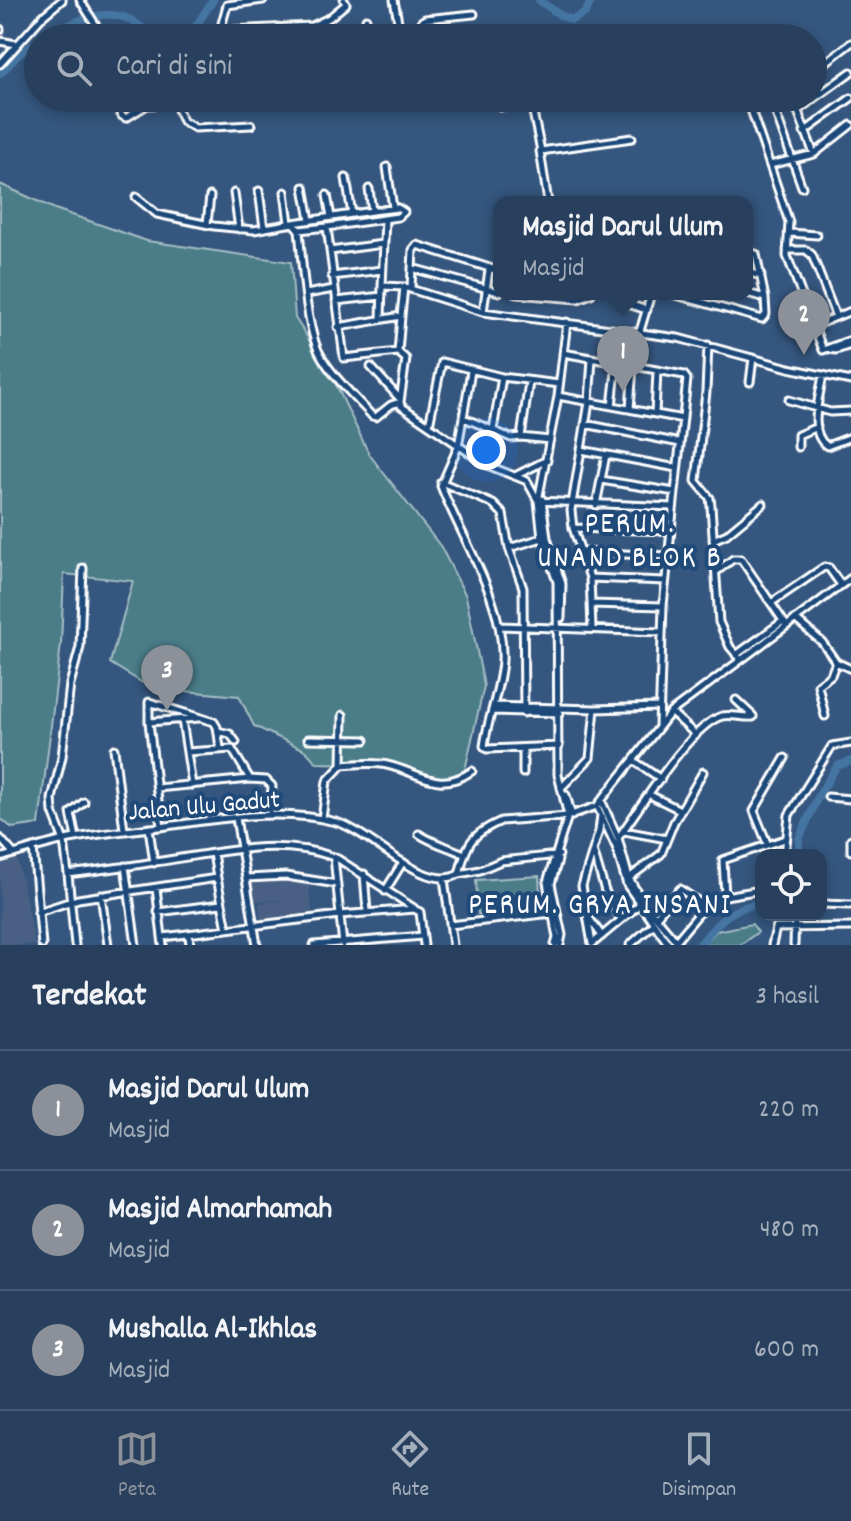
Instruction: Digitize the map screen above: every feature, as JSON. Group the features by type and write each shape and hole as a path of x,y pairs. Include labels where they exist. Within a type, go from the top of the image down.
{"street":[{"path":"36,24 62,0"},
{"path":"80,0 95,24"},
{"path":"222,24 227,5 263,0"},
{"path":"316,24 339,11 346,4 344,0"},
{"path":"394,0 398,24"},
{"path":"422,24 425,19 474,14"},
{"path":"366,19 367,24"},
{"path":"0,64 24,37"},
{"path":"0,41 17,44"},
{"path":"827,61 851,43"},
{"path":"827,89 851,72"},
{"path":"804,132 851,98"},
{"path":"179,112 183,121 195,128 251,125"},
{"path":"533,112 547,196"},
{"path":"752,112 789,222 787,250 823,350 836,350 851,342"},
{"path":"775,112 802,187"},
{"path":"797,112 814,154"},
{"path":"770,165 814,154 851,125"},
{"path":"540,150 632,138"},
{"path":"387,167 393,208"},
{"path":"346,178 352,214"},
{"path":"304,187 310,220"},
{"path":"369,189 372,211"},
{"path":"259,191 264,228"},
{"path":"285,192 291,223 299,230 316,346 326,364 372,416 376,417 400,400"},
{"path":"234,193 239,229"},
{"path":"327,195 331,217"},
{"path":"207,224 210,196"},
{"path":"136,197 157,214 239,229 403,209 403,215 385,219 299,230"},
{"path":"381,319 385,219"},
{"path":"327,227 342,356 346,359 398,352 406,359 400,400"},
{"path":"790,233 817,235"},
{"path":"330,251 383,244"},
{"path":"398,352 413,250 419,245 493,270"},
{"path":"787,250 806,250 812,255 836,317"},
{"path":"693,300 761,319 766,314 765,298 753,251"},
{"path":"412,268 493,291"},
{"path":"332,276 382,270"},
{"path":"483,312 489,270"},
{"path":"753,274 761,276"},
{"path":"382,286 408,288 483,312 640,332 708,345 851,381"},
{"path":"306,294 334,289"},
{"path":"753,295 765,298"},
{"path":"336,301 382,296"},
{"path":"628,300 628,304 647,310"},
{"path":"640,332 650,300"},
{"path":"814,326 851,311"},
{"path":"338,327 401,316"},
{"path":"558,945 547,882 570,816 558,775 562,584 545,538 540,494 558,396 567,322"},
{"path":"708,345 696,478 698,486 710,498 719,622 739,658"},
{"path":"563,353 684,375 687,379 665,581 659,726"},
{"path":"750,382 753,358"},
{"path":"592,359 589,402 571,503 573,528 590,578 592,628"},
{"path":"429,425 440,363 443,362 502,377 559,384"},
{"path":"612,406 617,363"},
{"path":"630,409 633,366"},
{"path":"371,367 400,400 429,425 487,465 527,481 540,502"},
{"path":"471,371 458,447 441,488 469,546 500,626 502,663 487,724 486,749 560,746"},
{"path":"655,414 657,371"},
{"path":"823,375 817,427 825,446 851,437"},
{"path":"493,430 502,377"},
{"path":"521,437 529,382"},
{"path":"558,396 683,419"},
{"path":"789,400 839,413 851,411"},
{"path":"464,418 511,438 550,440"},
{"path":"585,424 680,443"},
{"path":"798,447 798,435 817,427"},
{"path":"581,450 677,468"},
{"path":"596,505 606,455"},
{"path":"516,476 547,460"},
{"path":"601,480 675,492"},
{"path":"441,482 500,509 523,588 524,711"},
{"path":"540,502 673,507"},
{"path":"713,540 728,533 763,504"},
{"path":"573,528 670,531"},
{"path":"509,548 545,538"},
{"path":"581,552 668,556"},
{"path":"715,573 733,559 741,559 785,623"},
{"path":"771,603 824,567 829,568 841,585"},
{"path":"75,945 64,841 53,812 52,799 62,757 70,684 80,647 83,568"},
{"path":"590,578 665,581"},
{"path":"459,874 470,841 501,821 570,816 599,804 671,712 785,623 851,578"},
{"path":"591,604 663,606"},
{"path":"795,619 822,642 836,662 851,669"},
{"path":"500,626 661,632"},
{"path":"825,716 818,685 831,675 836,662"},
{"path":"618,838 696,735 718,717 753,717 736,700"},
{"path":"161,827 149,722 150,701 216,724 220,748"},
{"path":"493,709 561,711 659,707"},
{"path":"562,788 590,758 595,709"},
{"path":"671,712 696,735"},
{"path":"322,819 327,781 342,765 343,715"},
{"path":"149,722 204,718"},
{"path":"182,720 192,785"},
{"path":"218,731 230,734 236,742"},
{"path":"308,739 365,740"},
{"path":"785,849 789,815 797,799 832,746 851,743"},
{"path":"187,752 228,748 234,751 250,779"},
{"path":"523,748 523,773"},
{"path":"114,749 124,830"},
{"path":"767,843 754,811 785,758"},
{"path":"634,761 661,779"},
{"path":"342,765 385,764 433,781 455,780 472,771"},
{"path":"629,878 658,858 680,810 703,772"},
{"path":"157,788 266,780 272,786 270,815"},
{"path":"650,795 680,810"},
{"path":"828,797 851,799"},
{"path":"76,838 71,813 84,802"},
{"path":"599,804 627,885 672,944"},
{"path":"599,804 618,838 635,891 672,944"},
{"name":"Jalan Ulu Gadut","path":"0,858 76,838 124,830 270,815 337,822 365,835 432,878 444,879"},
{"path":"601,815 582,886 593,944 640,904"},
{"path":"236,818 257,945"},
{"path":"149,828 154,863"},
{"path":"624,831 667,839"},
{"path":"419,834 464,854"},
{"path":"0,838 14,854"},
{"path":"725,896 723,860 785,839"},
{"path":"851,839 851,851"},
{"path":"68,874 241,849 293,846 334,857 420,912 424,945"},
{"path":"33,848 42,945"},
{"path":"593,849 605,891 621,919"},
{"path":"213,853 227,929"},
{"path":"453,945 444,879 501,861 558,855"},
{"path":"334,857 343,944"},
{"path":"385,891 403,862"},
{"path":"125,866 136,945"},
{"path":"363,873 367,912"},
{"path":"246,878 286,876 337,884"},
{"path":"38,912 78,899 217,878"},
{"path":"156,888 163,945"},
{"path":"656,917 680,889 705,906"},
{"path":"672,944 705,906 725,896 755,891"},
{"path":"101,895 108,945"},
{"path":"158,912 221,904"},
{"path":"827,904 851,904"},
{"path":"163,937 367,912 416,909"},
{"path":"450,925 554,913"},
{"path":"588,918 602,936"},
{"path":"794,945 795,921"},
{"path":"630,945 654,924"},
{"path":"772,945 775,928 851,927"},
{"path":"189,935 190,945"},
{"path":"314,945 423,936"}],"shaded area":[{"path":"17,858 35,945 0,945 0,864"},
{"path":"252,878 308,881 313,917 261,922 259,903 282,900 255,901"}],"green space":[{"path":"0,184 55,209 147,241 291,262 295,318 330,372 369,454 441,547 466,596 484,686 465,770 443,780 398,765 317,763 305,750 254,726 239,696 151,688 110,663 133,581 64,574 61,644 39,824 12,828 0,818"},
{"path":"539,876 541,911 478,914 476,880"},
{"path":"752,924 758,932 740,945 702,945 716,931"}],"waterway":[{"path":"197,24 213,0"},
{"path":"539,0 572,20 585,13 592,0"},
{"path":"71,24 101,15 115,15 137,24"},
{"path":"0,74 24,51"},
{"path":"799,849 799,839 819,795 837,766 851,761"},
{"path":"699,945 726,917 755,904"}],"place":[{"name":"Masjid Almarhamah","path":"804,355"},
{"name":"Masjid Darul Ulum","path":"623,392"},
{"name":"Mushalla Al-Ikhlas","path":"167,711"}],"district":[{"name":"PERUM. UNAND BLOK B","path":"630,539"},
{"name":"PERUM. GRYA INSANI","path":"600,903"}]}
